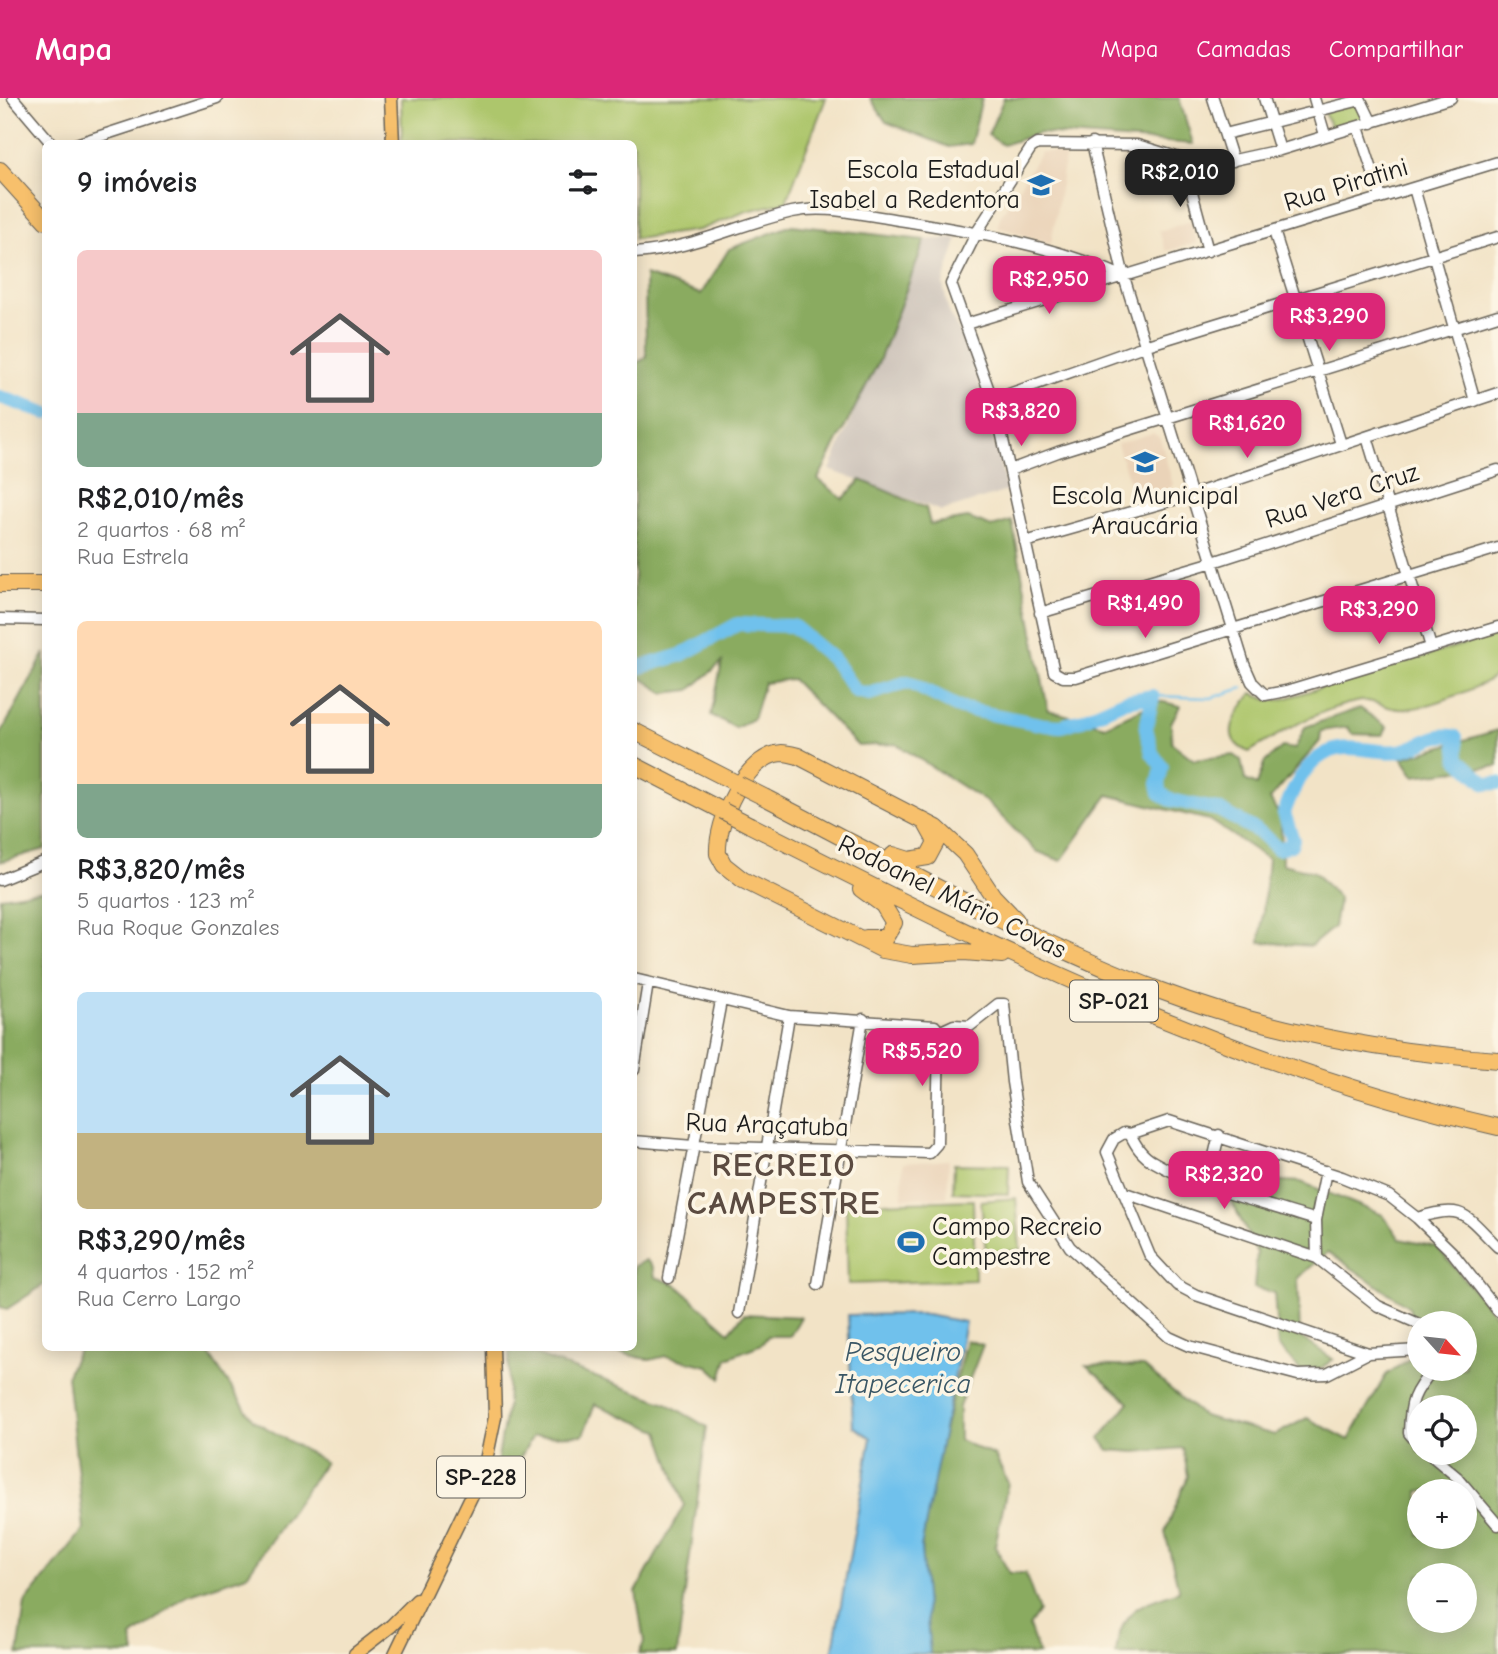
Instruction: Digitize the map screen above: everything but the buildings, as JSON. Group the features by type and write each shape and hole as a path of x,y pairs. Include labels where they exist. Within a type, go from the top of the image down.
{"highway":[{"path":"0,170 42,217"},
{"path":"0,584 42,584"},
{"name":"Rodoanel Mário Covas","path":"637,733 1025,930 1163,991 1270,1025 1443,1056 1498,1060"},
{"path":"1014,956 964,952 897,954 856,937 743,880 724,865 718,847 721,822 747,774 773,756 783,753 799,756 924,820 958,846 993,897 1025,930"},
{"name":"Rodoanel Mário Covas","path":"637,767 1014,956 1163,1022 1282,1066 1393,1100 1498,1127"},
{"path":"854,843 909,860 920,860 933,851 936,842 924,820"},
{"path":"831,866 891,915 891,931 885,938 856,937"}],"main road":[{"path":"391,98 393,140"},
{"name":"SP-228","path":"396,1654 484,1470 495,1417 493,1351"},
{"name":"SP-228","path":"355,1654 391,1626 422,1595"}],"street":[{"path":"13,98 49,140"},
{"path":"88,140 217,98"},
{"path":"1213,98 1233,161"},
{"path":"1264,98 1280,150"},
{"path":"1314,98 1325,135"},
{"path":"1451,98 1280,150 1233,161 1183,159 1137,145 1045,143 1031,148 977,232 951,284 992,400 1054,672 1063,677 1076,677 1234,631 1498,548"},
{"path":"1225,134 1360,99 1372,123"},
{"path":"1358,127 1381,197"},
{"path":"1092,143 1124,277 1144,346 1252,682 1265,695 1498,627"},
{"path":"1183,159 1208,251"},
{"name":"Rua Piratini","path":"966,324 1498,162"},
{"path":"1414,188 1475,401"},
{"path":"637,253 680,247 793,212 815,209 977,232 1083,262 1124,277"},
{"path":"1274,231 1341,444"},
{"path":"992,400 1144,346 1296,302 1498,237"},
{"path":"1010,470 1498,315"},
{"path":"1025,542 1191,495 1498,393"},
{"path":"1367,437 1431,647"},
{"name":"Rua Vera Cruz","path":"1040,612 1213,562 1498,470"},
{"path":"0,619 42,620"},
{"path":"0,880 42,863"},
{"path":"637,980 789,1016 935,1026 939,1032 954,1026 970,1026 998,1004 1004,1004 1012,1082 1028,1182 1070,1247 1169,1337 1189,1346 1298,1375 1327,1374 1368,1353"},
{"path":"637,1051 648,983"},
{"path":"669,1278 721,1001"},
{"path":"739,1313 789,1016"},
{"path":"818,1284 863,1019"},
{"name":"Rua Araçatuba","path":"637,1141 693,1146 929,1153 937,1144 939,1032"},
{"path":"1407,1351 1368,1353 1196,1295 1178,1285 1150,1256 1107,1152 1114,1139 1124,1133 1130,1134 1169,1121 1326,1171 1388,1196 1417,1218 1452,1252 1498,1311"},
{"path":"1130,1134 1137,1147 1153,1162 1207,1185 1316,1220"},
{"path":"1207,1185 1219,1135"},
{"path":"1317,1258 1316,1220 1326,1171"},
{"path":"1125,1193 1317,1258 1378,1306 1407,1319"},
{"path":"1417,1218 1448,1210 1462,1212 1498,1247"},
{"path":"1443,1465 1457,1477 1498,1525"}],"shaded area":[{"name":"Escola Estadual Isabel a Redentora","path":"1041,152 1066,152 1051,244 998,227 1000,217"},
{"path":"1191,221 1197,243 1166,251 1159,231"},
{"path":"958,238 943,284 949,314 970,349 1007,491 942,511 830,470 925,240"},
{"name":"Escola Municipal Araucária","path":"1153,433 1160,438 1173,485 1166,493 1136,502 1117,444"},
{"path":"949,1160 947,1197 902,1198 903,1163"}],"green space":[{"path":"401,98 826,98 786,202 747,211 699,230 637,239 637,140 402,140"},
{"path":"870,98 982,98 971,144 949,147 886,122"},
{"path":"1004,98 1179,98 1193,144 1039,133 1003,145 988,135"},
{"path":"1362,100 1369,118 1332,130 1324,112"},
{"path":"792,225 925,240 879,361 818,479 843,499 861,480 926,508 930,524 968,518 992,527 1012,521 1048,710 1105,726 1159,701 1180,706 1171,723 1172,743 1194,760 1234,755 1241,760 1245,780 1257,785 1264,763 1282,747 1295,749 1305,727 1360,708 1387,727 1383,735 1352,734 1348,727 1321,731 1320,741 1270,799 1281,818 1282,864 1314,872 1339,898 1334,927 1311,946 1260,942 1268,859 1209,820 1108,795 1061,861 1036,851 988,803 896,744 858,746 792,679 764,683 753,719 736,728 711,715 722,662 690,690 664,693 637,675 637,362 646,358 645,275 701,294 729,249"},
{"path":"1498,634 1498,674 1464,692 1435,703 1408,709 1365,701 1346,704 1303,721 1249,752 1234,740 1232,732 1236,716 1252,693 1268,700 1280,700"},
{"path":"42,658 42,850 0,862 0,735"},
{"path":"1498,730 1498,766 1414,776 1402,758"},
{"path":"42,890 42,1286 7,1309 0,1307 0,897"},
{"path":"954,1164 1009,1165 1008,1194 953,1192"},
{"path":"1231,1178 1301,1182 1383,1215 1400,1239 1437,1247 1498,1318 1498,1654 1116,1654 1122,1627 1134,1610 1179,1591 1165,1532 1188,1476 1183,1448 1135,1452 1109,1450 1100,1438 1129,1402 1086,1365 1144,1367 1203,1416 1275,1435 1307,1418 1349,1440 1386,1375 1407,1360 1407,1381 1477,1381 1477,1311 1410,1311 1409,1307 1328,1252 1298,1278 1300,1337 1333,1359 1308,1379 1278,1346 1274,1293 1254,1288 1257,1253 1230,1198"},
{"path":"1016,1198 1020,1250 986,1253 981,1201"},
{"name":"Campo Recreio Campestre","path":"973,1200 975,1280 848,1284 846,1204"},
{"path":"646,1260 653,1267 655,1277 675,1284 729,1332 744,1314 801,1317 790,1336 768,1336 762,1344 727,1358 721,1378 708,1366 666,1356 650,1360 616,1352 570,1351 637,1351 637,1264"},
{"path":"966,1340 983,1345 959,1407 959,1440 995,1456 1008,1483 995,1546 1009,1573 1025,1573 1039,1611 1029,1626 1039,1654 926,1654 918,1628 924,1485 939,1452"},
{"path":"78,1351 207,1351 253,1420 325,1462 247,1575 187,1595 132,1637 135,1654 18,1654 25,1603 84,1529 67,1375"},
{"path":"510,1351 525,1351 666,1403 707,1427 677,1654 639,1654 644,1642 636,1592 684,1505 659,1431 595,1404 583,1435 533,1436 514,1468 496,1469 507,1406"}],"water":[{"name":"Pesqueiro Itapecerica","path":"921,1314 965,1322 921,1548 930,1654 832,1654 871,1438 853,1426 848,1315"}],"waterway":[{"path":"0,397 42,412"},
{"path":"637,668 681,655 738,624 793,626 833,659 855,691 869,694 908,682 960,708 1061,726 1125,701 1153,696 1146,728 1152,753 1162,767 1158,784 1160,793 1171,800 1219,810 1261,833 1278,849 1291,845 1293,840 1284,813 1297,783 1311,765 1328,752 1353,748 1398,751 1441,736 1456,737 1458,759 1486,784 1498,783"},
{"path":"1153,696 1211,698 1243,688"}],"place":[{"name":"Escola Estadual Isabel a Redentora","path":"1041,185"},
{"name":"Escola Municipal Araucária","path":"1145,462"},
{"name":"Campo Recreio Campestre","path":"911,1242"}],"district":[{"name":"RECREIO CAMPESTRE","path":"784,1184"}]}
